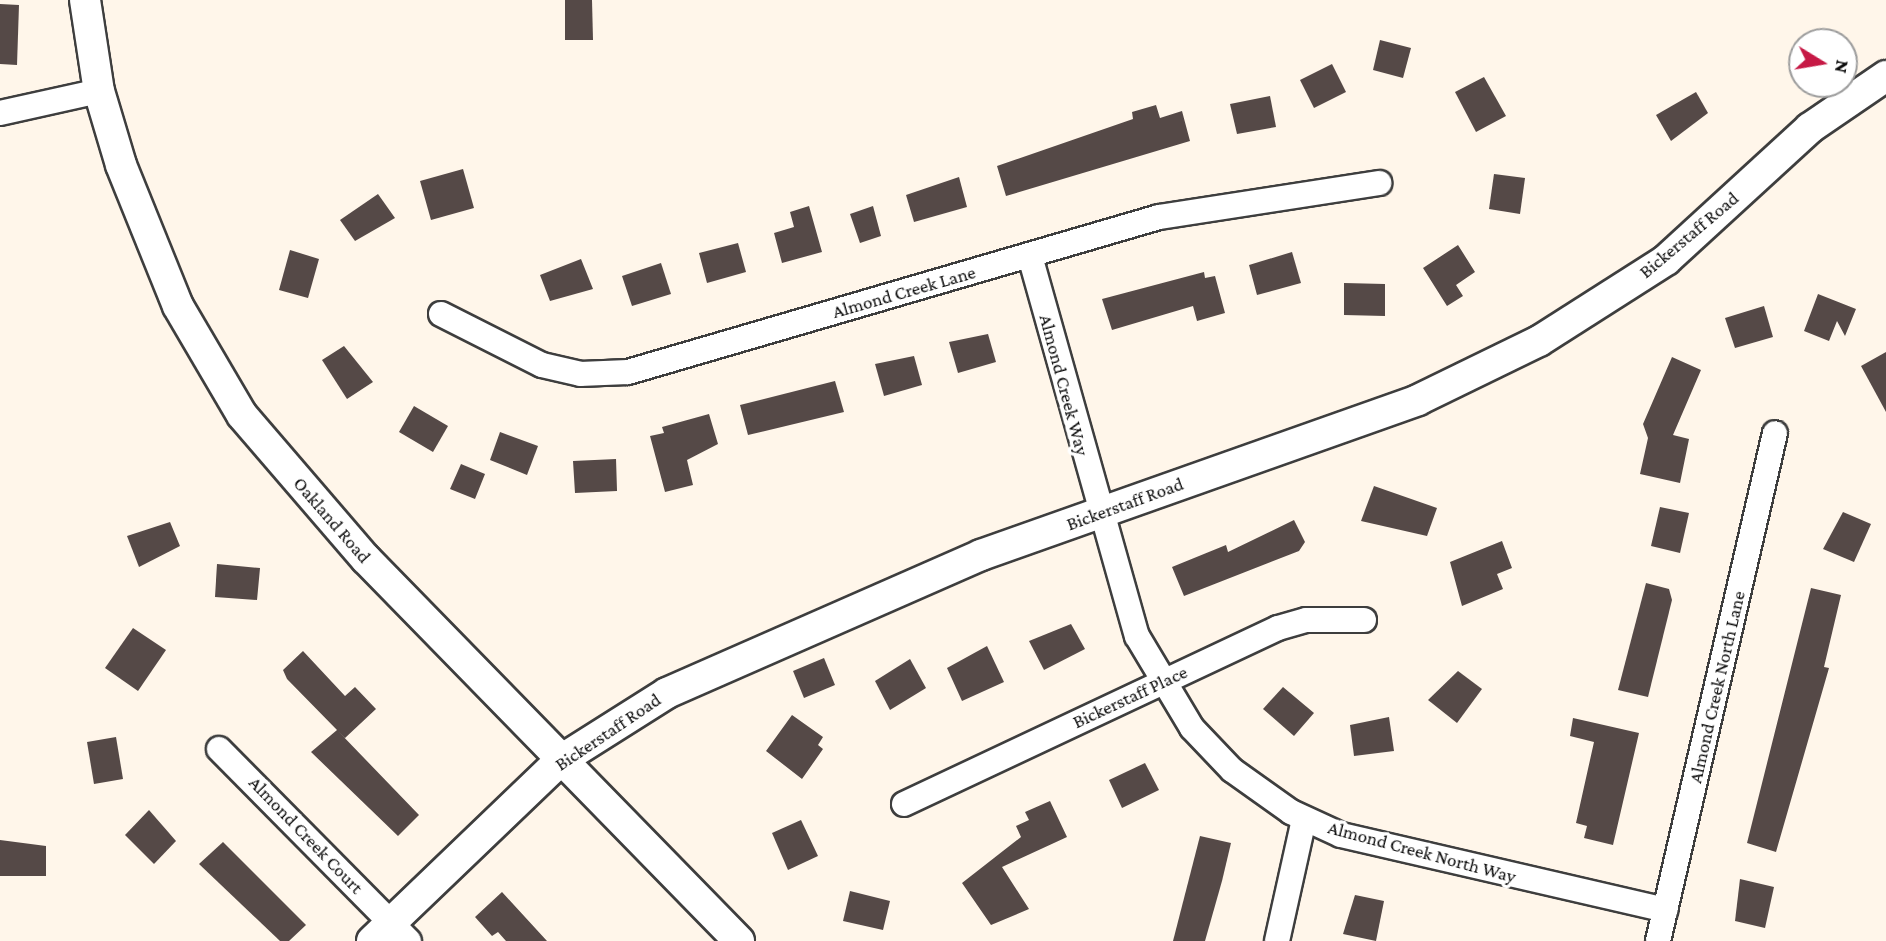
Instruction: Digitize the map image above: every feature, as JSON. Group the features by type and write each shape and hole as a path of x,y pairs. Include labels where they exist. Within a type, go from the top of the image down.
{"street":[{"name":"Oakland Road","path":"85,0 99,91 178,306 242,415 366,559 739,941"},
{"name":"Bickerstaff Road","path":"390,935 561,760 717,666 981,555 1418,400 1539,341 1667,260 1811,128 1886,76"},
{"path":"0,113 99,91"},
{"name":"Almond Creek Lane","path":"441,314 542,365 580,374 628,372 1159,217 1379,183"},
{"name":"Almond Creek Way","path":"1030,256 1098,514"},
{"name":"Almond Creek North Lane","path":"1658,941 1775,433"},
{"name":"Almond Creek North Way","path":"1098,514 1132,624 1192,728 1232,769 1304,818 1340,835 1665,910"},
{"name":"Bickerstaff Place","path":"904,804 1278,628 1306,620 1364,620"},
{"name":"Almond Creek Court","path":"219,749 390,935"},
{"path":"1277,941 1304,818"}],"building":[{"path":"565,0 592,0 593,40 565,40"},
{"path":"0,4 19,5 17,65 0,64"},
{"path":"1380,40 1411,48 1403,78 1373,70"},
{"path":"1332,64 1346,92 1314,108 1300,80"},
{"path":"1484,77 1506,116 1476,132 1455,92"},
{"path":"1696,92 1708,113 1671,141 1656,115"},
{"path":"1270,96 1276,127 1237,134 1230,104"},
{"path":"1156,105 1160,118 1182,111 1190,141 1006,196 997,166 1133,119 1132,112"},
{"path":"463,169 474,208 431,220 420,181"},
{"path":"1494,174 1525,178 1520,214 1489,209"},
{"path":"959,177 967,207 914,222 906,195"},
{"path":"378,194 395,218 355,241 340,220"},
{"path":"809,206 822,252 782,263 774,233 794,227 790,212"},
{"path":"873,206 881,236 860,243 850,214"},
{"path":"738,243 746,272 707,283 699,253"},
{"path":"1458,245 1475,272 1456,285 1463,296 1447,306 1423,268"},
{"path":"290,250 319,259 308,298 279,290"},
{"path":"1292,252 1301,283 1257,295 1249,265"},
{"path":"581,259 593,289 550,301 540,275"},
{"path":"661,263 671,294 632,306 622,276"},
{"path":"1204,272 1205,278 1215,276 1225,313 1197,321 1193,306 1112,330 1102,299"},
{"path":"1344,283 1385,284 1385,316 1344,315"},
{"path":"1818,294 1856,309 1845,336 1837,321 1829,341 1804,331"},
{"path":"1764,306 1773,337 1735,348 1725,318"},
{"path":"988,334 996,362 958,373 949,342"},
{"path":"344,346 373,382 347,399 322,360"},
{"path":"1886,352 1886,412 1861,366"},
{"path":"914,356 922,385 884,396 875,364"},
{"path":"1672,357 1701,370 1673,435 1689,439 1680,483 1640,474 1648,438 1643,424"},
{"path":"835,381 844,412 748,435 740,405"},
{"path":"414,406 448,426 433,452 399,432"},
{"path":"709,414 718,444 687,460 693,485 665,492 650,436 664,433 662,427"},
{"path":"500,432 538,446 527,475 490,460"},
{"path":"616,459 617,491 575,493 573,461"},
{"path":"461,464 485,474 475,499 450,489"},
{"path":"1374,486 1437,508 1427,536 1361,521"},
{"path":"1660,507 1689,513 1680,553 1651,546"},
{"path":"1843,512 1871,524 1854,562 1823,549"},
{"path":"1294,520 1305,542 1299,551 1184,596 1172,567 1226,545 1228,552"},
{"path":"170,522 180,546 139,567 127,536"},
{"path":"1502,541 1512,568 1497,574 1503,589 1462,606 1450,562"},
{"path":"217,564 260,568 257,600 215,597"},
{"path":"1646,583 1669,589 1672,600 1648,697 1618,690"},
{"path":"1811,588 1841,595 1824,667 1829,668 1776,852 1747,843"},
{"path":"1071,624 1085,649 1044,670 1029,641"},
{"path":"133,628 166,650 138,691 105,668"},
{"path":"987,646 1004,682 962,701 947,668"},
{"path":"303,651 345,696 355,687 376,709 345,738 338,731 419,815 398,836 311,752 337,730 287,679 283,670"},
{"path":"824,658 835,685 804,698 793,671"},
{"path":"910,659 926,688 890,710 875,681"},
{"path":"1458,671 1482,689 1457,723 1428,700"},
{"path":"1283,687 1314,713 1294,736 1263,709"},
{"path":"792,715 823,737 818,745 823,749 802,779 766,751"},
{"path":"1389,717 1394,751 1354,756 1350,725"},
{"path":"1573,718 1639,733 1613,845 1584,838 1587,826 1576,823 1594,742 1570,736"},
{"path":"116,737 123,779 94,784 87,742"},
{"path":"1145,763 1159,790 1122,808 1109,780"},
{"path":"1050,801 1067,837 1002,867 1029,909 991,925 962,883 1021,837 1016,826 1029,820 1025,812"},
{"path":"149,810 176,841 154,864 125,835"},
{"path":"801,820 818,856 788,870 772,833"},
{"path":"1200,836 1231,843 1222,881 1205,941 1173,941"},
{"path":"0,840 46,846 46,876 0,876"},
{"path":"223,842 306,925 289,941 280,941 199,864"},
{"path":"1740,879 1774,887 1765,928 1735,921"},
{"path":"850,891 890,901 883,930 843,921"},
{"path":"502,892 547,941 506,941 498,932 492,936 475,917"},
{"path":"1355,895 1384,901 1376,941 1343,934"}]}
